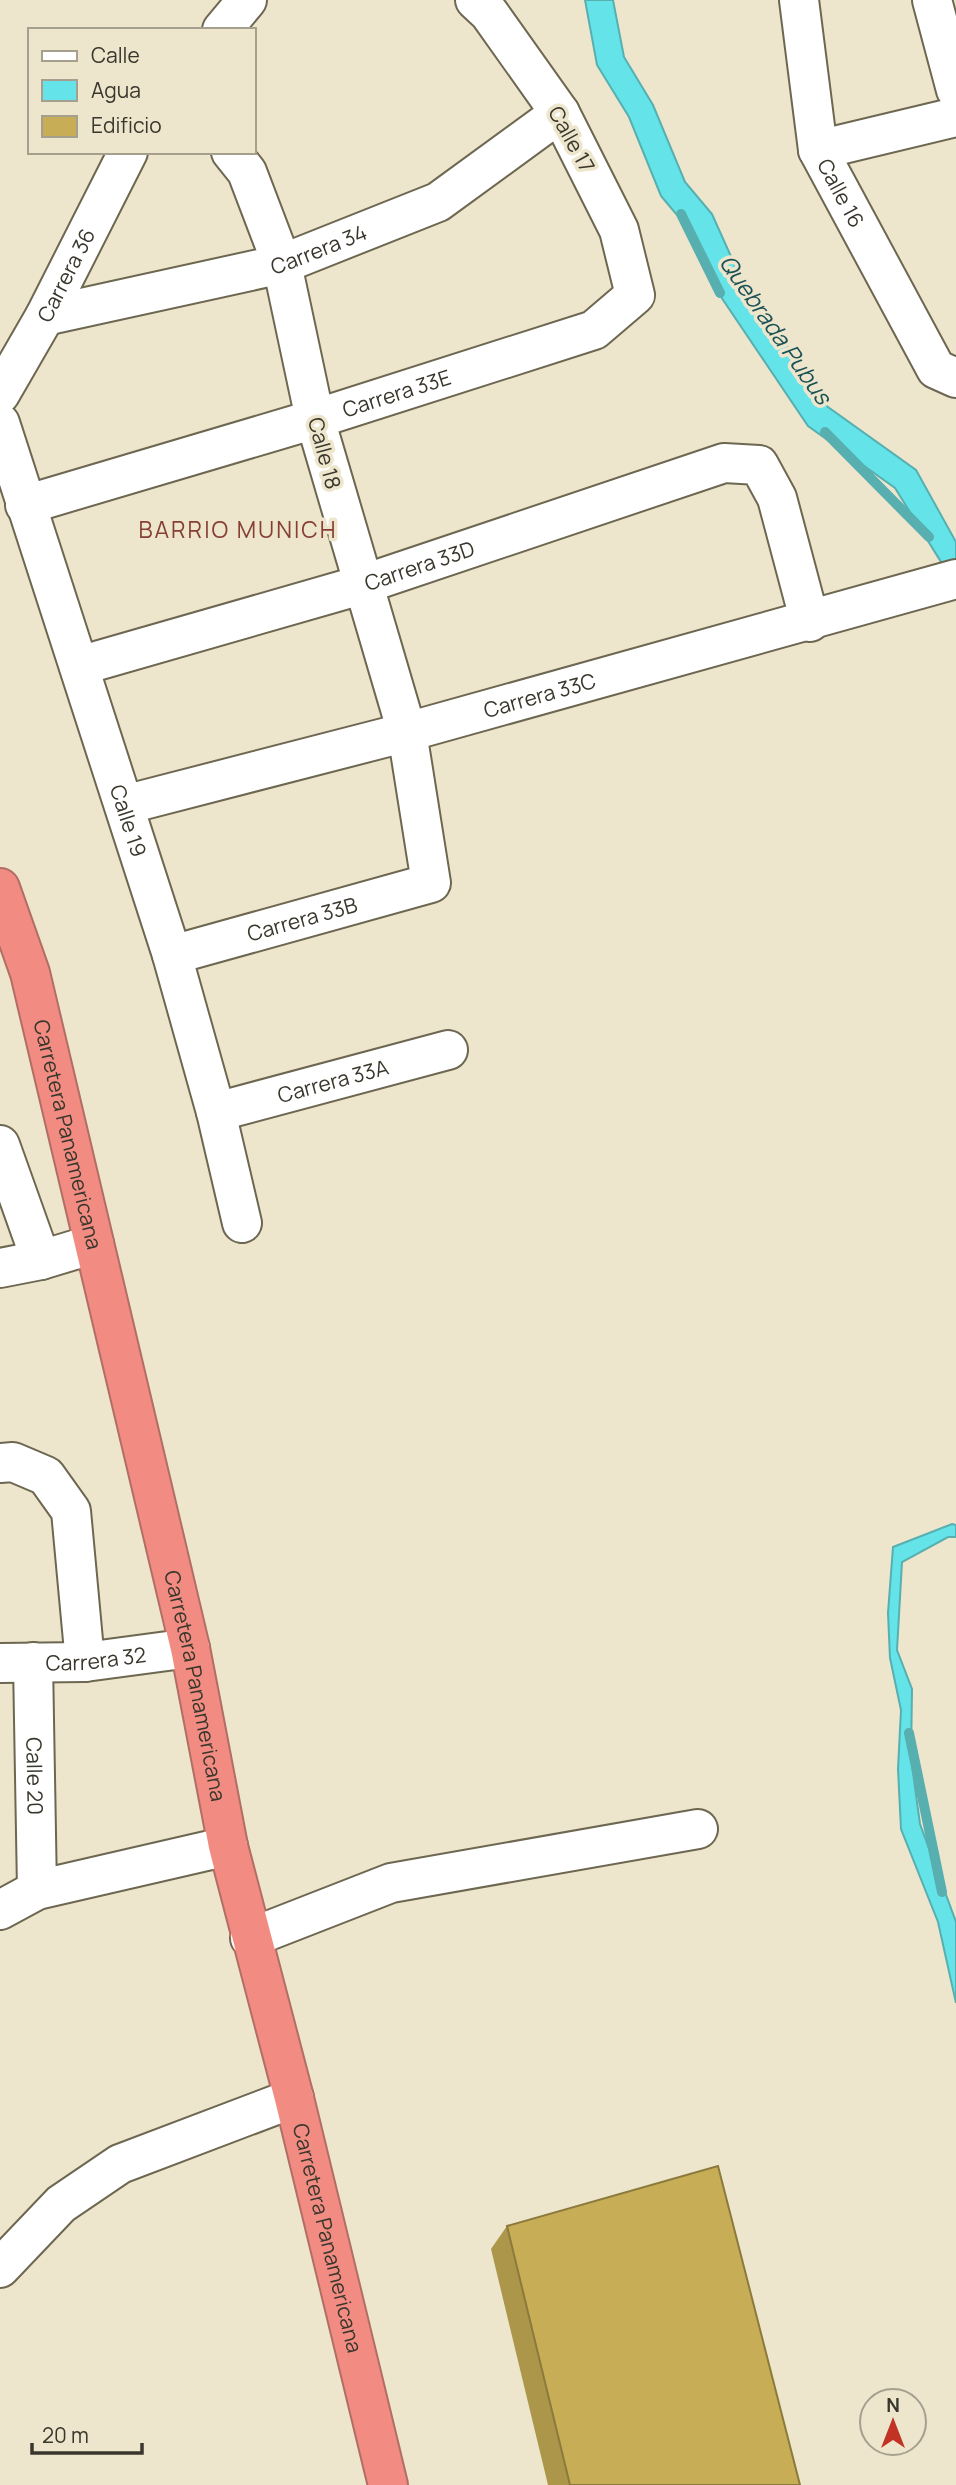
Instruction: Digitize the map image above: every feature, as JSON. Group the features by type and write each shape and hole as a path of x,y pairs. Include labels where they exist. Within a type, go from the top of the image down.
{"highway":[{"name":"Carretera Panamericana","path":"0,888 30,973 190,1648 228,1846 294,2098 388,2485"}],"street":[{"path":"224,28 247,0"},
{"name":"Calle 17","path":"475,0 489,13 560,113 619,230 635,295"},
{"name":"Calle 16","path":"799,0 818,150 946,373"},
{"path":"932,0 956,90"},
{"name":"Carrera 34","path":"46,316 282,264 438,202 560,113"},
{"path":"818,150 956,117"},
{"name":"Carrera 36","path":"0,394 46,316 127,154"},
{"name":"Calle 18","path":"233,154 247,172 282,264 315,419 361,585 407,733 431,883"},
{"name":"Carrera 33E","path":"25,505 315,419 594,330 635,295"},
{"name":"Calle 19","path":"0,423 172,955 216,1112 242,1223"},
{"name":"Carrera 33D","path":"79,666 361,585 724,463 759,465 777,498 810,622"},
{"name":"Carrera 33C","path":"124,805 407,733 940,585"},
{"name":"Carrera 33B","path":"172,955 431,883"},
{"name":"Carrera 33A","path":"216,1112 448,1050"},
{"path":"0,1145 41,1260"},
{"path":"0,1268 41,1260 94,1244"},
{"path":"0,1463 13,1462 46,1476 71,1511 85,1662"},
{"name":"Carrera 32","path":"17,1662 85,1662 190,1648"},
{"name":"Calle 20","path":"17,1662 37,1890"},
{"path":"250,1938 391,1883 698,1829"},
{"path":"0,1910 37,1890 228,1846"},
{"path":"0,2268 61,2204 120,2164 294,2098"}],"water":[{"path":"585,0 613,0 624,57 653,105 685,182 712,214 738,272 828,407 916,470 956,542 956,586 895,488 808,426 713,285 688,228 661,196 629,117 597,65"},
{"path":"952,1524 956,1525 956,1537 948,1537 902,1562 897,1650 912,1689 911,1758 920,1824 956,1922 956,2003 938,1922 901,1829 898,1769 901,1710 890,1658 888,1613 893,1547"}],"building":[{"path":"718,2166 800,2485 570,2485 507,2226"}],"waterway":[{"name":"Quebrada Pubus","path":"681,214 720,293"},
{"name":"Quebrada Pubus","path":"825,432 929,537"},
{"name":"Quebrada Pubus","path":"909,1733 942,1892"}],"district":[{"name":"BARRIO MUNICH","path":"238,529"}]}
